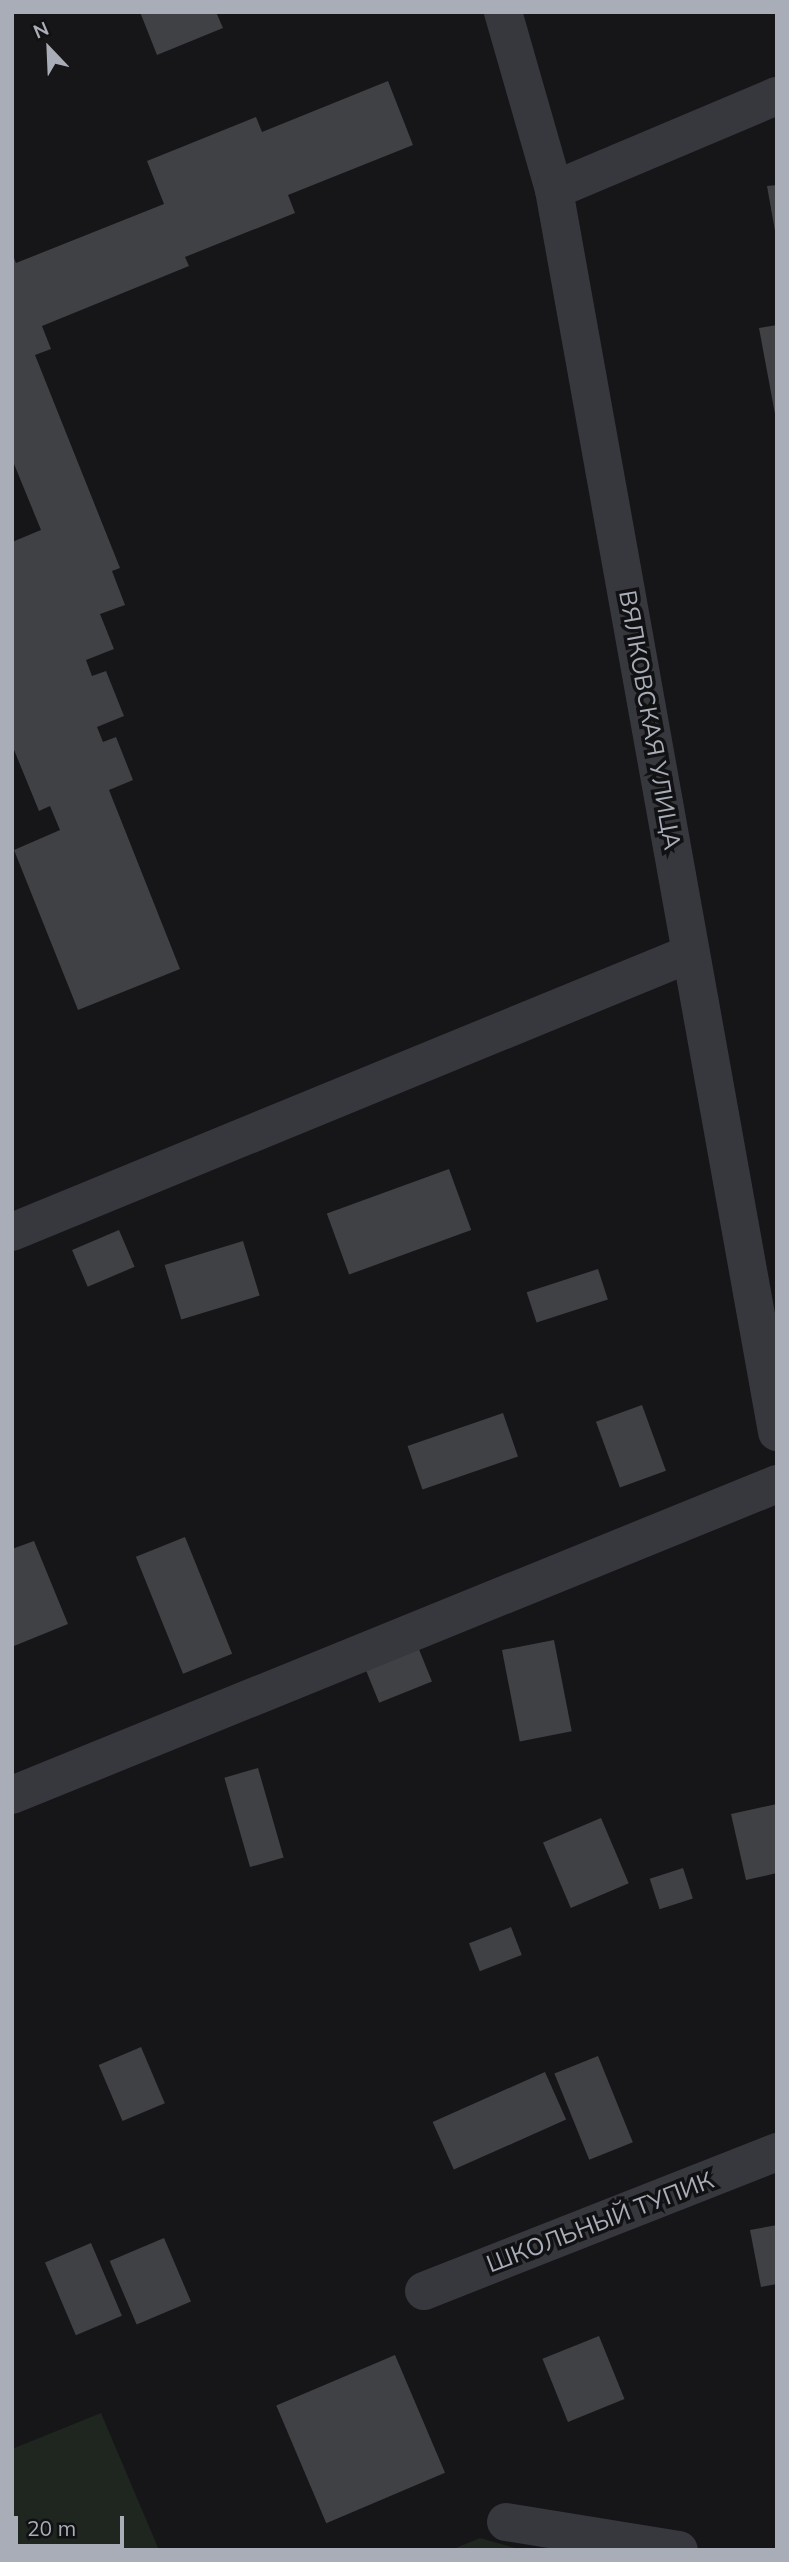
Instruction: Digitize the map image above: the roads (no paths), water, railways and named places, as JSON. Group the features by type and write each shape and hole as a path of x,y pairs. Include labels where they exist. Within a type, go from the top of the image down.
{"street":[{"name":"ВЯЛКОВСКАЯ УЛИЦА","path":"503,12 554,190 667,800 689,954 765,1287 777,1432"},
{"path":"554,190 777,96"},
{"path":"12,1232 689,954"},
{"path":"12,1795 777,1484"},
{"name":"ШКОЛЬНЫЙ ТУПИК","path":"424,2291 777,2152"},
{"path":"506,2522 679,2550"}]}
